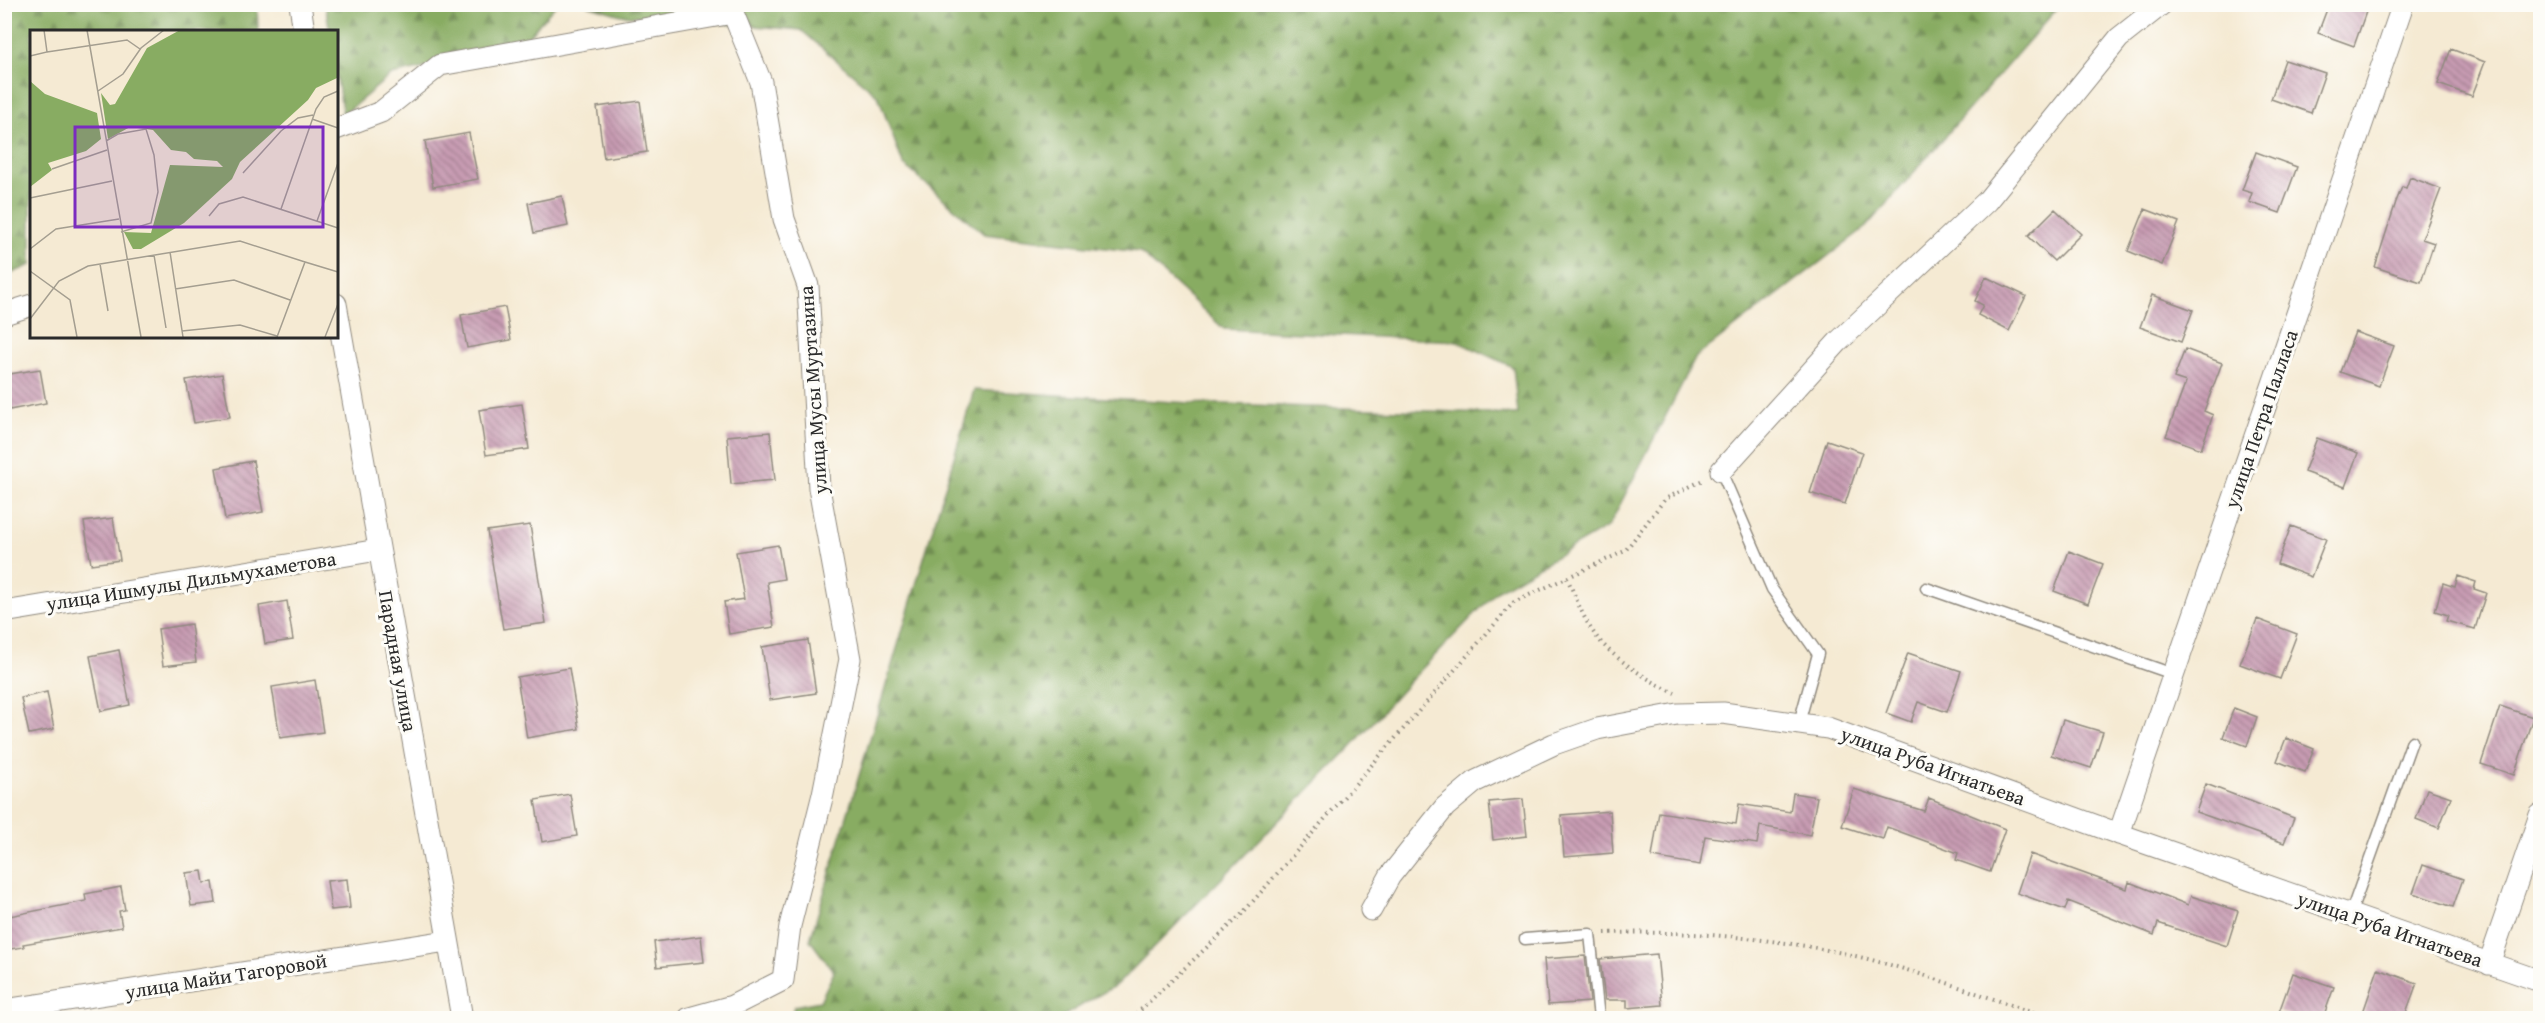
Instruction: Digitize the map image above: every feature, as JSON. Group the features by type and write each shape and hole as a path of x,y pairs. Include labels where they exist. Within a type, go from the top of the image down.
{"street":[{"path":"300,4 304,30"},
{"path":"1721,471 1838,342 1988,201 2119,38 2162,4"},
{"name":"улица Петра Палласа","path":"2119,834 2403,4"},
{"name":"улица Мусы Муртазина","path":"338,128 381,112 440,65 733,13 760,82 784,219 808,286 819,488 850,659 823,794 790,926 783,980 732,1006 689,1018"},
{"path":"4,314 30,306"},
{"name":"Парадная улица","path":"338,316 462,1018"},
{"name":"улица Ишмулы Дильмухаметова","path":"4,612 378,550"},
{"name":"улица Руба Игнатьева","path":"1371,910 1390,876 1445,807 1476,781 1554,744 1597,729 1677,714 1723,713 1828,728 2119,834 2541,981"},
{"path":"2489,964 2541,815"},
{"name":"улица Майи Тагоровой","path":"4,1010 447,941"}],"lane":[{"path":"1721,471 1772,589 1818,654 1799,723"},
{"path":"1926,588 2173,674"},
{"path":"2350,915 2412,741"},
{"path":"1525,939 1590,934 1599,1018"}],"path":[{"path":"1132,1018 1241,915 1514,602 1625,551 1665,499 1721,471"},
{"path":"1567,577 1581,610 1597,638 1651,682 1682,695"},
{"path":"1590,934 1657,931 1761,940 1828,950 1911,971 2049,1018"}],"green space":[{"path":"5,4 257,5 258,30 30,30 30,265 5,276"},
{"path":"325,5 556,5 524,41 496,53 391,75 343,115 338,85 338,30 330,30"},
{"path":"587,5 2060,5 1866,227 1696,357 1609,526 1498,590 1413,678 1348,750 1118,984 1060,1018 791,1018 794,1006 820,1001 834,972 810,940 974,390 1191,403 1518,414 1513,367 1456,341 1224,329 1140,252 984,234 903,164 878,96 801,30 621,15"}],"building":[{"path":"2329,4 2354,4 2367,9 2354,46 2318,33"},
{"path":"2451,49 2485,62 2472,96 2438,84"},
{"path":"2285,60 2325,73 2311,113 2271,99"},
{"path":"640,101 647,152 604,158 597,107"},
{"path":"469,133 478,179 433,187 425,141"},
{"path":"2256,152 2297,167 2280,213 2249,202 2252,193 2242,190"},
{"path":"2410,177 2441,189 2422,239 2434,243 2421,282 2375,267 2396,202 2402,187 2406,188"},
{"path":"562,196 568,226 534,233 528,203"},
{"path":"2055,209 2081,234 2054,261 2028,236"},
{"path":"2145,209 2179,222 2162,265 2128,251"},
{"path":"1986,277 2026,296 2009,331 1978,315 1983,305 1975,301"},
{"path":"2152,295 2193,310 2181,342 2140,327"},
{"path":"505,307 511,340 467,348 461,315"},
{"path":"2355,332 2394,346 2379,386 2340,372"},
{"path":"2185,349 2222,363 2204,411 2213,415 2201,449 2166,436 2186,382 2174,378"},
{"path":"40,369 46,403 4,411 4,375"},
{"path":"222,374 230,417 194,423 186,380"},
{"path":"522,404 529,449 486,455 479,410"},
{"path":"770,432 775,480 731,484 727,436"},
{"path":"2317,438 2358,453 2345,487 2304,472"},
{"path":"1827,440 1862,452 1845,504 1810,493"},
{"path":"253,461 263,512 225,519 216,468"},
{"path":"113,518 120,560 91,564 84,522"},
{"path":"530,525 546,623 503,629 487,531"},
{"path":"2291,526 2326,539 2311,577 2277,564"},
{"path":"778,545 784,579 767,582 774,627 729,634 724,602 744,599 736,552"},
{"path":"2069,551 2103,564 2088,604 2054,591"},
{"path":"2458,576 2476,582 2474,589 2486,593 2475,629 2446,621 2448,615 2435,611 2443,583 2455,587"},
{"path":"287,601 293,640 265,644 259,606"},
{"path":"2257,619 2297,634 2280,679 2240,664"},
{"path":"191,624 196,662 163,666 158,629"},
{"path":"808,640 816,693 770,700 762,647"},
{"path":"119,650 130,705 101,711 90,656"},
{"path":"1908,653 1961,671 1947,712 1918,702 1911,722 1886,713"},
{"path":"569,668 579,729 527,738 517,677"},
{"path":"315,680 323,732 280,738 272,687"},
{"path":"47,692 54,729 29,734 21,698"},
{"path":"2500,706 2533,717 2514,775 2481,764"},
{"path":"2234,708 2257,717 2247,746 2223,737"},
{"path":"2063,720 2103,732 2091,768 2051,755"},
{"path":"2286,738 2314,749 2305,772 2277,761"},
{"path":"2206,784 2294,818 2284,843 2196,812"},
{"path":"1854,789 1924,811 1929,798 2005,829 1990,872 1956,860 1958,853 1887,827 1883,839 1842,826"},
{"path":"2427,789 2451,797 2439,828 2416,819"},
{"path":"1793,793 1817,797 1810,835 1760,826 1757,844 1705,836 1700,865 1652,857 1659,812 1736,824 1739,804 1790,812"},
{"path":"570,794 577,836 542,842 535,800"},
{"path":"1523,799 1527,836 1493,840 1489,802"},
{"path":"1610,811 1613,853 1564,857 1561,815"},
{"path":"2030,854 2127,889 2129,882 2188,905 2191,896 2238,911 2227,946 2158,923 2154,935 2068,901 2065,910 2017,893"},
{"path":"2423,865 2463,879 2453,907 2413,893"},
{"path":"202,871 204,883 213,882 216,903 191,906 186,873"},
{"path":"347,879 350,908 331,910 327,881"},
{"path":"121,887 125,910 119,911 122,927 23,944 24,947 4,950 4,917 86,901 85,894"},
{"path":"701,936 704,962 657,967 654,942"},
{"path":"1657,954 1662,1005 1627,1008 1627,1000 1605,1000 1600,959"},
{"path":"1585,956 1590,1002 1548,1005 1544,959"},
{"path":"2378,969 2417,983 2404,1018 2361,1018"},
{"path":"2293,973 2334,987 2323,1018 2298,1018 2279,1012"}]}
